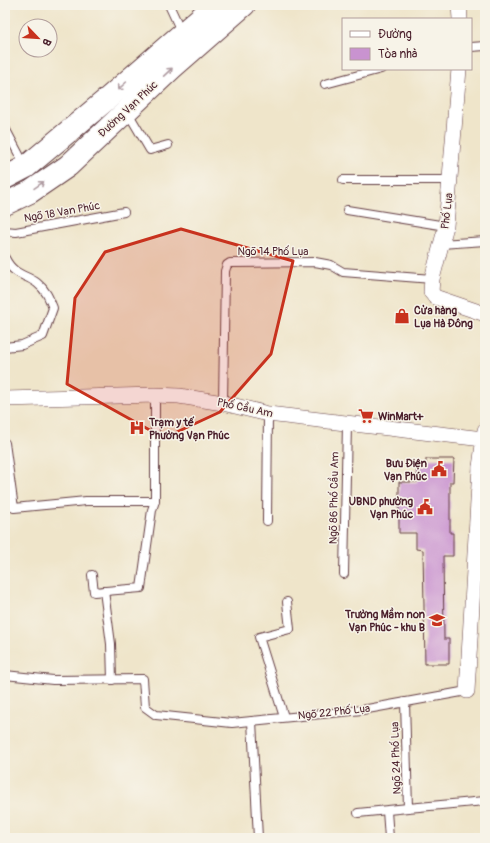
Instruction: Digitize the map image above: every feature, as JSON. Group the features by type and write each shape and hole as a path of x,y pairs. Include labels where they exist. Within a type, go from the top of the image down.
{"main road":[{"name":"Đường Vạn Phúc","path":"5,204 30,192 68,166 127,110 188,41 215,5"},
{"name":"Đường Vạn Phúc","path":"5,178 26,167 106,100 188,41 244,5"}],"street":[{"path":"459,5 460,18"},
{"name":"Phố Lụa","path":"459,70 446,226 432,279 431,292 433,296 485,314"},
{"name":"Phố Cầu Am","path":"5,399 154,395 180,396 224,403 268,414 347,423 484,434"},
{"path":"483,467 484,434"},
{"name":"Ngõ 22 Phố Lụa","path":"467,691 479,578 483,467"}],"lane":[{"path":"169,5 188,41"},
{"path":"472,47 485,46"},
{"path":"324,84 377,70"},
{"path":"127,110 150,150 168,145"},
{"path":"5,128 26,167"},
{"path":"343,180 450,180"},
{"path":"347,210 446,226"},
{"name":"Ngõ 18 Vạn Phúc","path":"5,231 16,232 124,212"},
{"path":"441,244 485,241"},
{"path":"5,258 20,276 37,283 47,293 53,308 43,336 22,345 5,347"},
{"name":"Ngõ 14 Phố Lụa","path":"224,403 224,271 227,265 234,262 315,262 331,265 343,272 432,279"},
{"path":"92,575 94,592 141,588 152,510 155,501 154,395"},
{"path":"267,521 268,414"},
{"name":"Ngõ 86 Phố Cầu Am","path":"344,574 347,423"},
{"path":"5,443 14,508 86,501 155,501"},
{"path":"104,591 111,644 112,680"},
{"path":"284,717 259,637 290,629 287,602"},
{"name":"Ngõ 22 Phố Lụa","path":"5,675 53,680 143,679 145,707 156,715 232,723 362,710 467,691"},
{"name":"Ngõ 24 Phố Lụa","path":"405,702 408,808 485,801"},
{"path":"252,721 258,838"},
{"path":"358,813 408,808"},
{"path":"387,811 389,838"}],"highlighted area":[{"path":"181,229 293,261 271,354 220,412 164,438 67,384 75,298 105,252"}],"building":[{"name":"UBND phường Vạn Phúc","path":"426,459 454,459 453,482 450,482 450,533 453,533 453,556 443,556 444,639 449,639 449,664 425,664 423,550 416,549 416,533 399,533 399,482 417,482 417,466 426,466"}],"place":[{"name":"Cửa hàng Lụa Hà Đông","path":"402,316"},
{"name":"WinMart+","path":"366,416"},
{"name":"Trạm y tế Phường Vạn Phúc","path":"137,428"},
{"name":"Bưu Điện Vạn Phúc","path":"439,469"},
{"name":"UBND phường Vạn Phúc","path":"425,507"},
{"name":"Trường Mầm non Vạn Phúc - khu B","path":"437,620"}]}
